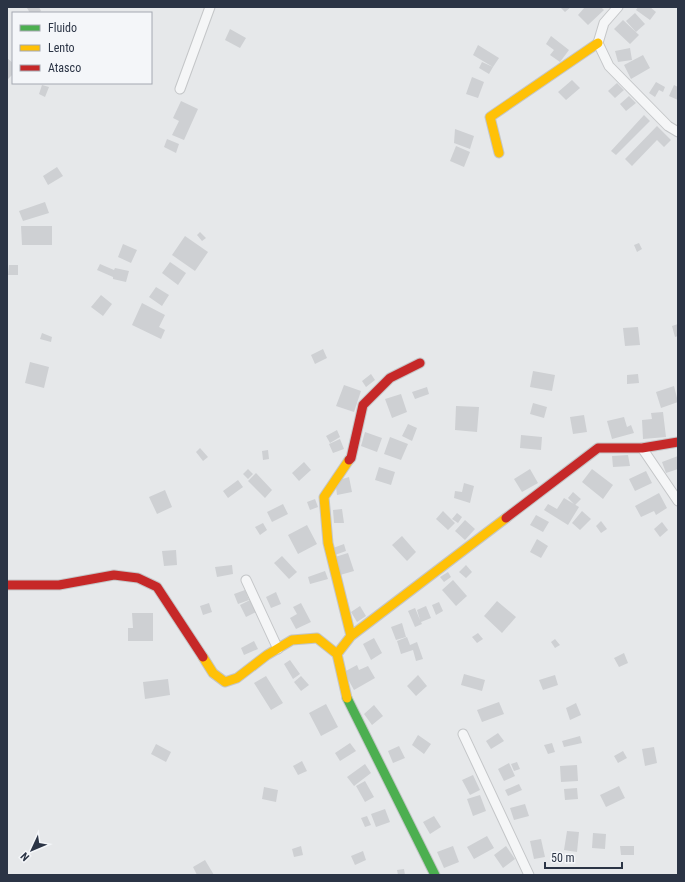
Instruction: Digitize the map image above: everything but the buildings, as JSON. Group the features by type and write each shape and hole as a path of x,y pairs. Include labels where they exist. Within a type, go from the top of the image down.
{"street":[{"path":"180,89 210,7"},
{"path":"499,153 490,117 598,43 604,23 618,7"},
{"path":"598,43 608,66 668,126 678,132"},
{"path":"351,636 328,543 324,497 351,458 363,405 390,378 420,363"},
{"path":"337,654 351,636 598,448 642,448 678,442"},
{"path":"642,448 678,501"},
{"path":"7,585 59,585 114,575 138,578 157,587 213,673 225,682 237,678 292,640 317,638 337,654 345,694 435,875"},
{"path":"246,580 278,649"},
{"path":"463,734 529,875"}],"traffic: fast":[{"path":"347,698 435,875"}],"traffic: slow":[{"path":"499,153 490,117 598,43"},
{"path":"349,460 324,497 328,543 351,636"},
{"path":"347,698 337,654 351,636 506,518"},
{"path":"203,657 213,673 225,682 237,678 267,655 292,640 317,638 337,654"}],"traffic: jam":[{"path":"349,460 351,458 363,405 390,378 420,363"},
{"path":"506,518 598,448 642,448 678,442"},
{"path":"7,585 59,585 114,575 138,578 157,587 203,657"}]}
